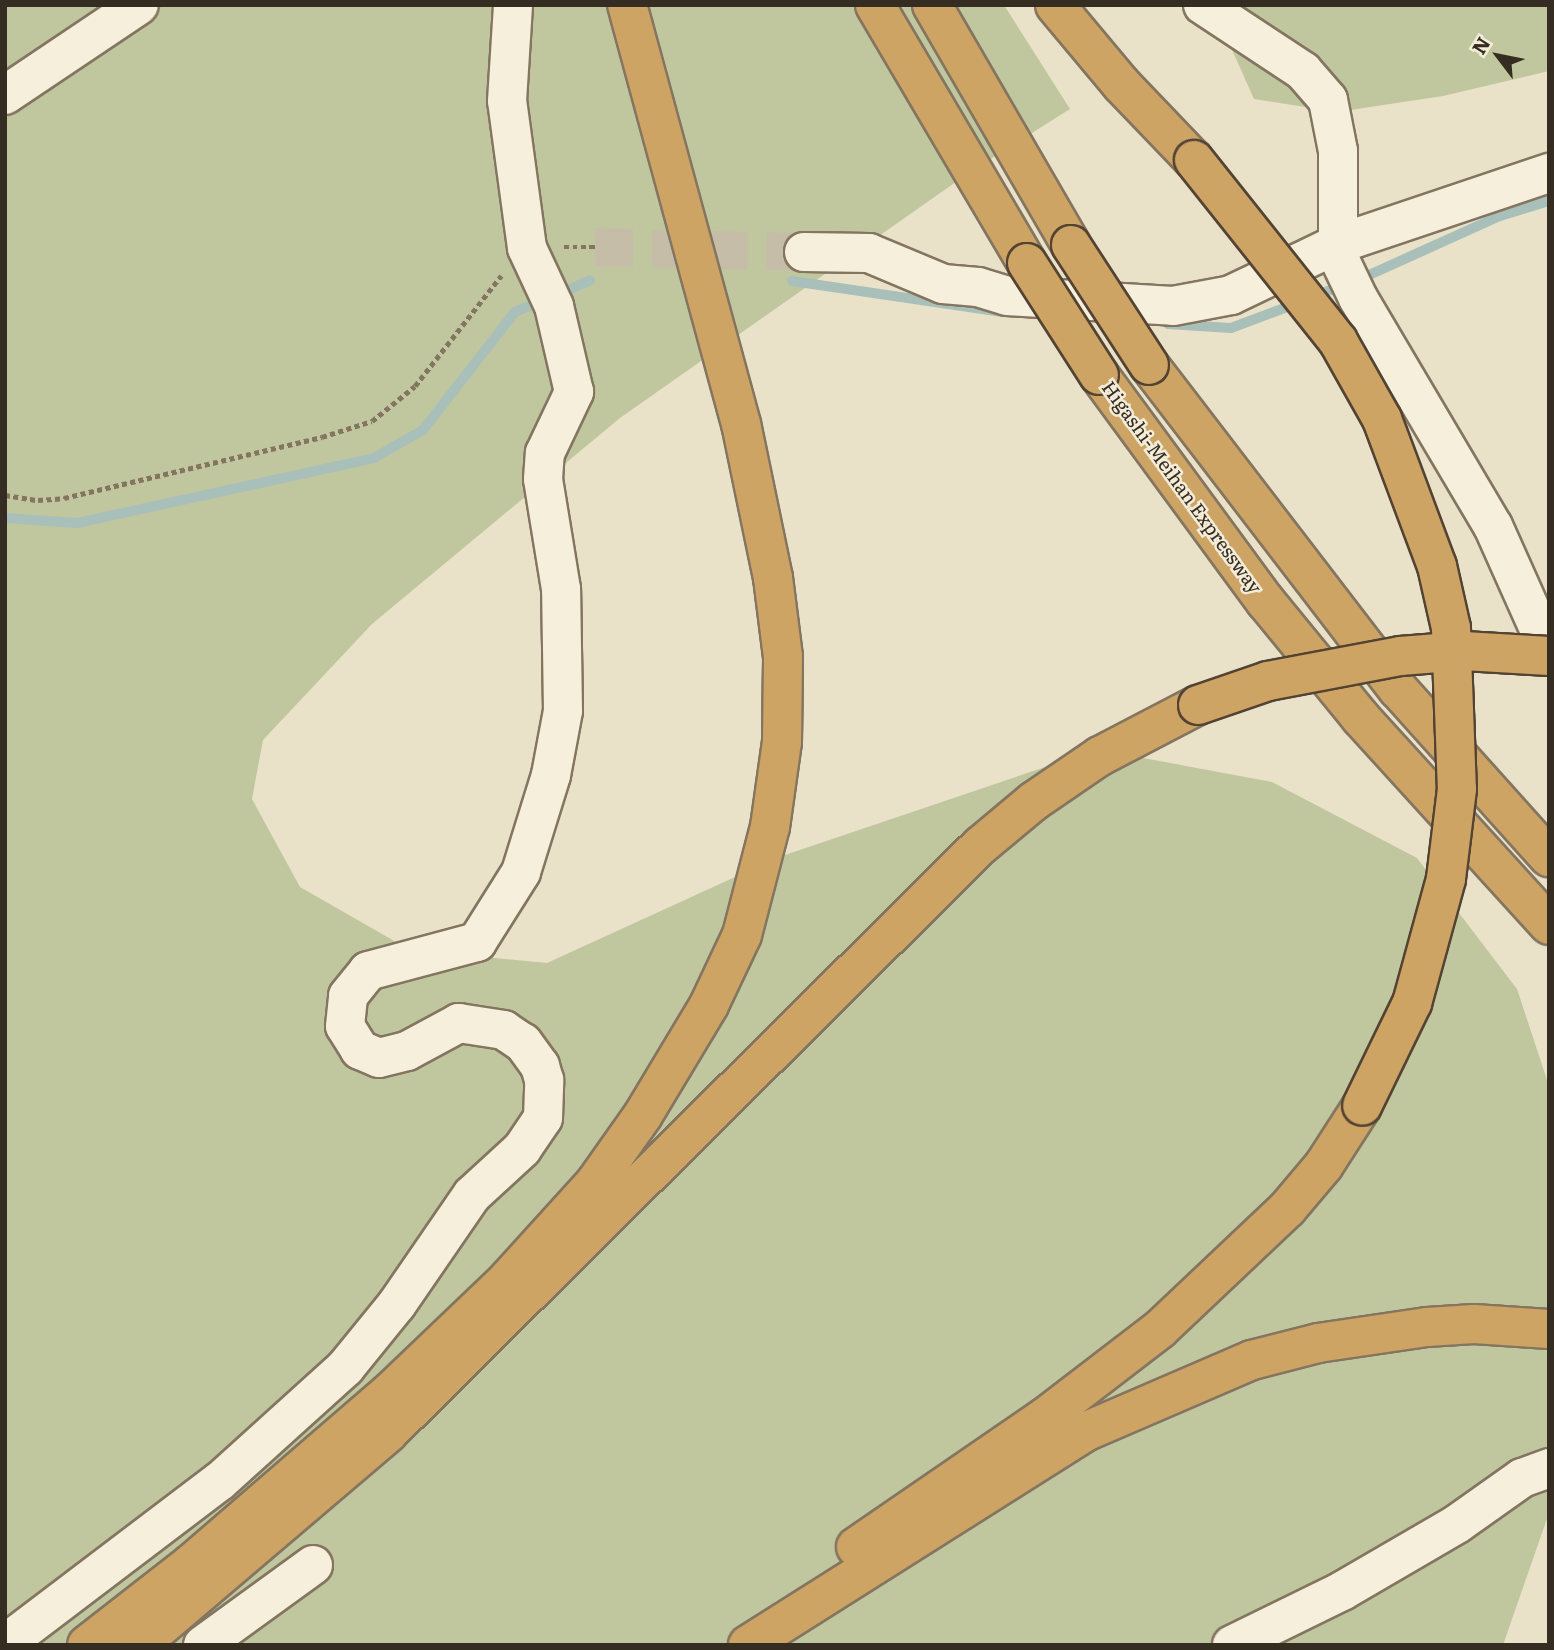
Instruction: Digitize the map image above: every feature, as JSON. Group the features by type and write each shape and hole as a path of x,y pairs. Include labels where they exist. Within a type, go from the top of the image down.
{"highway":[{"path":"87,1645 192,1563 391,1391 507,1280 594,1183 643,1115 709,1005 742,935 770,827 782,741 783,657 769,554 741,424 627,5"},
{"name":"Higashi-Meihan Expressway","path":"875,5 1027,262 1099,375 1266,602 1360,717 1549,925"},
{"path":"932,5 1071,245 1149,365 1398,689 1549,857"},
{"path":"720,1645 1044,1418 1160,1329 1287,1209 1324,1165 1363,1106 1412,1003 1430,950 1446,879 1457,789 1451,628 1437,566 1376,408 1338,341 1194,160 1121,84 1055,5"},
{"path":"139,1645 388,1433 682,1145 897,924 1034,801 1100,756 1198,705 1268,681 1400,656 1464,651 1549,656"},
{"path":"748,1645 1087,1432 1252,1360 1318,1343 1427,1327 1474,1324 1549,1329"}],"street":[{"path":"5,95 139,5"},
{"path":"5,1644 220,1481 345,1368 397,1304 472,1195 522,1149 543,1118 544,1080 540,1066 523,1043 504,1030 460,1023 407,1051 379,1058 360,1050 350,1038 345,1009 356,983 368,971 477,942 521,872 539,818 563,711 565,654 561,589 543,479 545,453 574,393 554,306 530,258 507,101 513,5"},
{"path":"1203,5 1303,71 1328,100 1338,151 1338,250 1358,298 1493,526 1539,629 1549,641"},
{"path":"804,252 869,253 943,284 978,287 1007,296 1173,306 1231,295 1338,250 1549,173"},
{"path":"1232,1645 1342,1591 1457,1524 1522,1478 1549,1468"},
{"path":"203,1645 313,1565"}],"path":[{"path":"5,495 38,500 64,498 372,421 415,386 491,286 530,258 595,247"}],"green space":[{"path":"5,5 1004,5 1070,109 970,172 620,418 372,624 263,740 252,799 300,887 410,950 547,963 779,857 1048,766 1138,757 1272,782 1417,858 1517,989 1549,1086 1549,1513 1503,1645 5,1645"},
{"path":"1212,5 1549,5 1549,71 1443,96 1337,112 1254,99"}],"waterway":[{"path":"1358,280 1500,216 1549,201"},
{"path":"557,295 590,280"},
{"path":"792,281 1003,312"},
{"path":"1312,297 1344,285"},
{"path":"5,518 77,523 374,458 423,430 515,312 543,300"},
{"path":"1168,324 1231,328 1298,303"}],"tunnel":[{"path":"595,247 804,252"}]}
